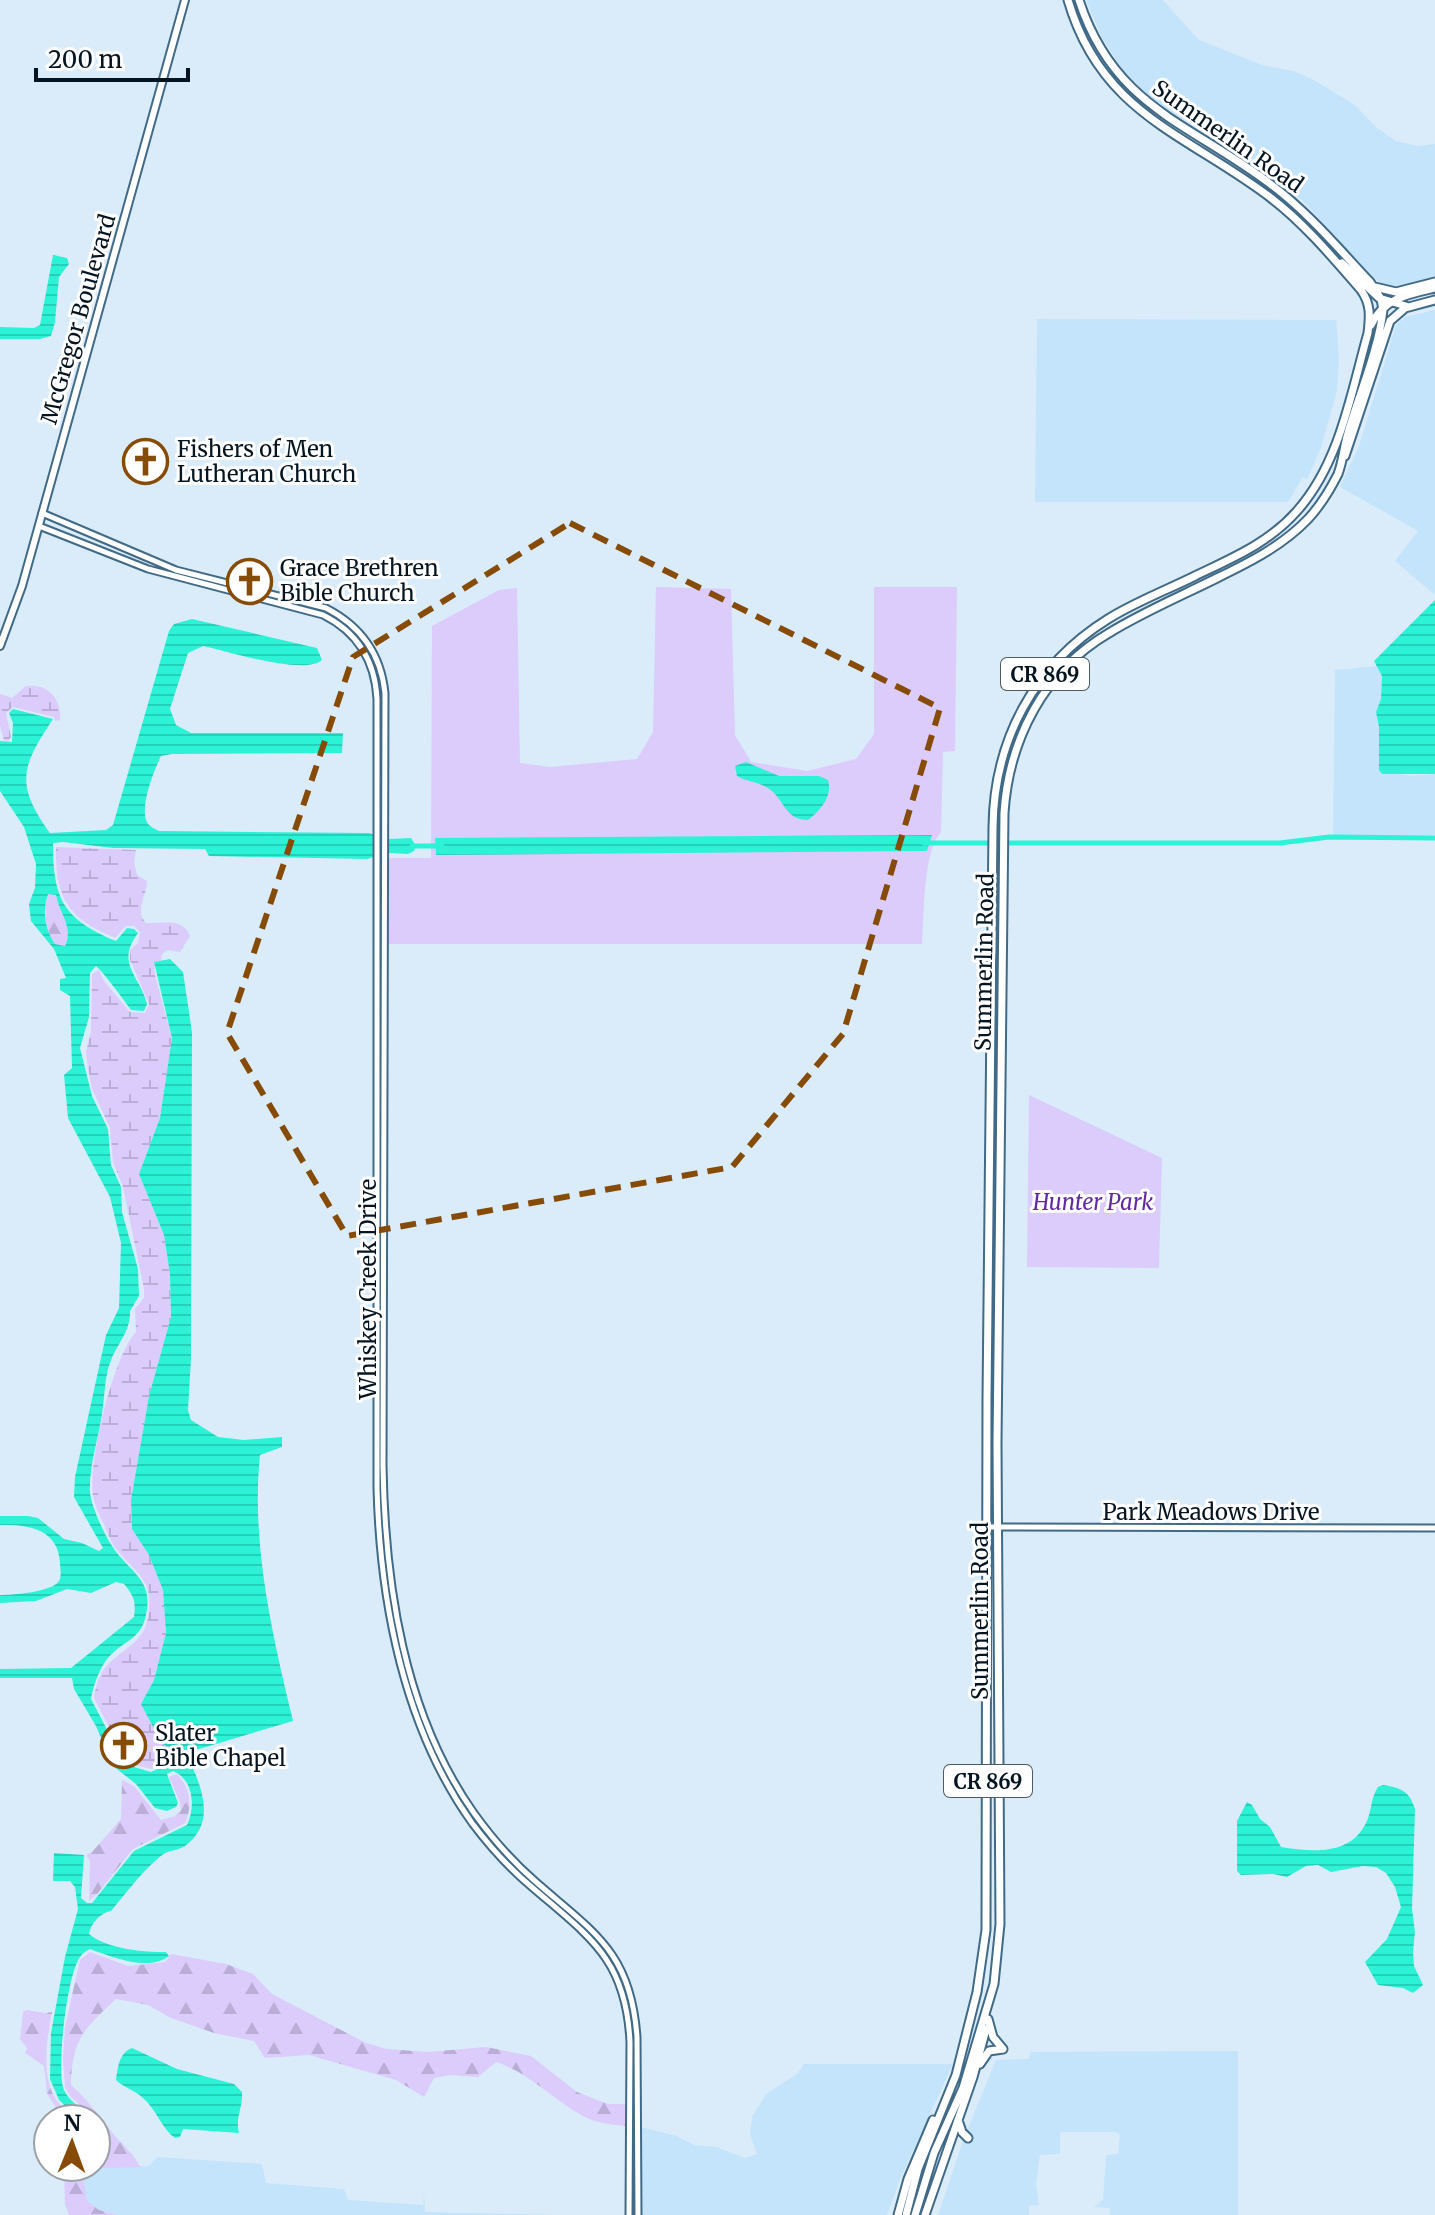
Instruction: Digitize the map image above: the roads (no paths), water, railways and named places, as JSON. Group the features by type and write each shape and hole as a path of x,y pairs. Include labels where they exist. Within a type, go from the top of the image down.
{"main road":[{"name":"McGregor Boulevard","path":"0,646 15,609 39,526 185,0"},
{"name":"Summerlin Road","path":"906,2215 918,2169 956,2075 983,1961 988,1902 987,1527 993,832 995,792 1004,749 1021,709 1037,684 1067,651 1109,619 1241,555 1271,536 1292,517 1314,489 1331,456 1368,333 1370,313 1366,298 1279,205 1256,187 1161,128 1130,102 1107,78 1090,53 1068,0"},
{"name":"Summerlin Road","path":"915,2215 934,2153 963,2088 994,1984 1001,1887 997,1527 1007,785 1018,742 1037,703 1063,669 1109,633 1280,544 1314,511 1340,469 1384,303 1372,285 1304,213 1266,180 1143,100 1102,52 1079,0"},
{"path":"1279,205 1304,213"},
{"path":"1327,253 1339,260 1384,303 1414,305"},
{"path":"1372,285 1395,292 1435,285"},
{"path":"1368,333 1384,303 1435,285"},
{"path":"1340,469 1386,329 1397,313 1435,300"},
{"path":"925,2215 973,2077 994,1984"},
{"path":"973,2077 988,2052 1003,2049 993,2037 988,2019"},
{"path":"898,2215 917,2155 946,2091 967,2033"},
{"path":"947,2146 968,2138 962,2132 958,2118"}],"street":[{"name":"Whiskey Creek Drive","path":"42,513 176,570 321,606 355,627 375,656 383,680 384,832 380,858 377,1488 390,1617 417,1718 447,1785 472,1823 499,1855 532,1888 590,1937 607,1960 621,1990 628,2015 630,2042 629,2215"},
{"name":"Whiskey Creek Drive","path":"39,526 160,572 318,613 346,629 365,652 376,686 380,858 384,1489 387,1542 399,1625 428,1726 447,1770 464,1799 511,1858 596,1933 613,1956 626,1984 637,2037 638,2215"},
{"name":"Park Meadows Drive","path":"987,1527 1435,1528"}],"waterway":[{"path":"924,843 1280,843 1329,837 1435,838"},
{"path":"412,846 442,846"}],"place":[{"name":"Fishers of Men Lutheran Church","path":"146,462"},
{"name":"Grace Brethren Bible Church","path":"249,581"},
{"name":"Slater Bible Chapel","path":"124,1746"}],"park label":[{"name":"Hunter Park","path":"1093,1202"}]}
